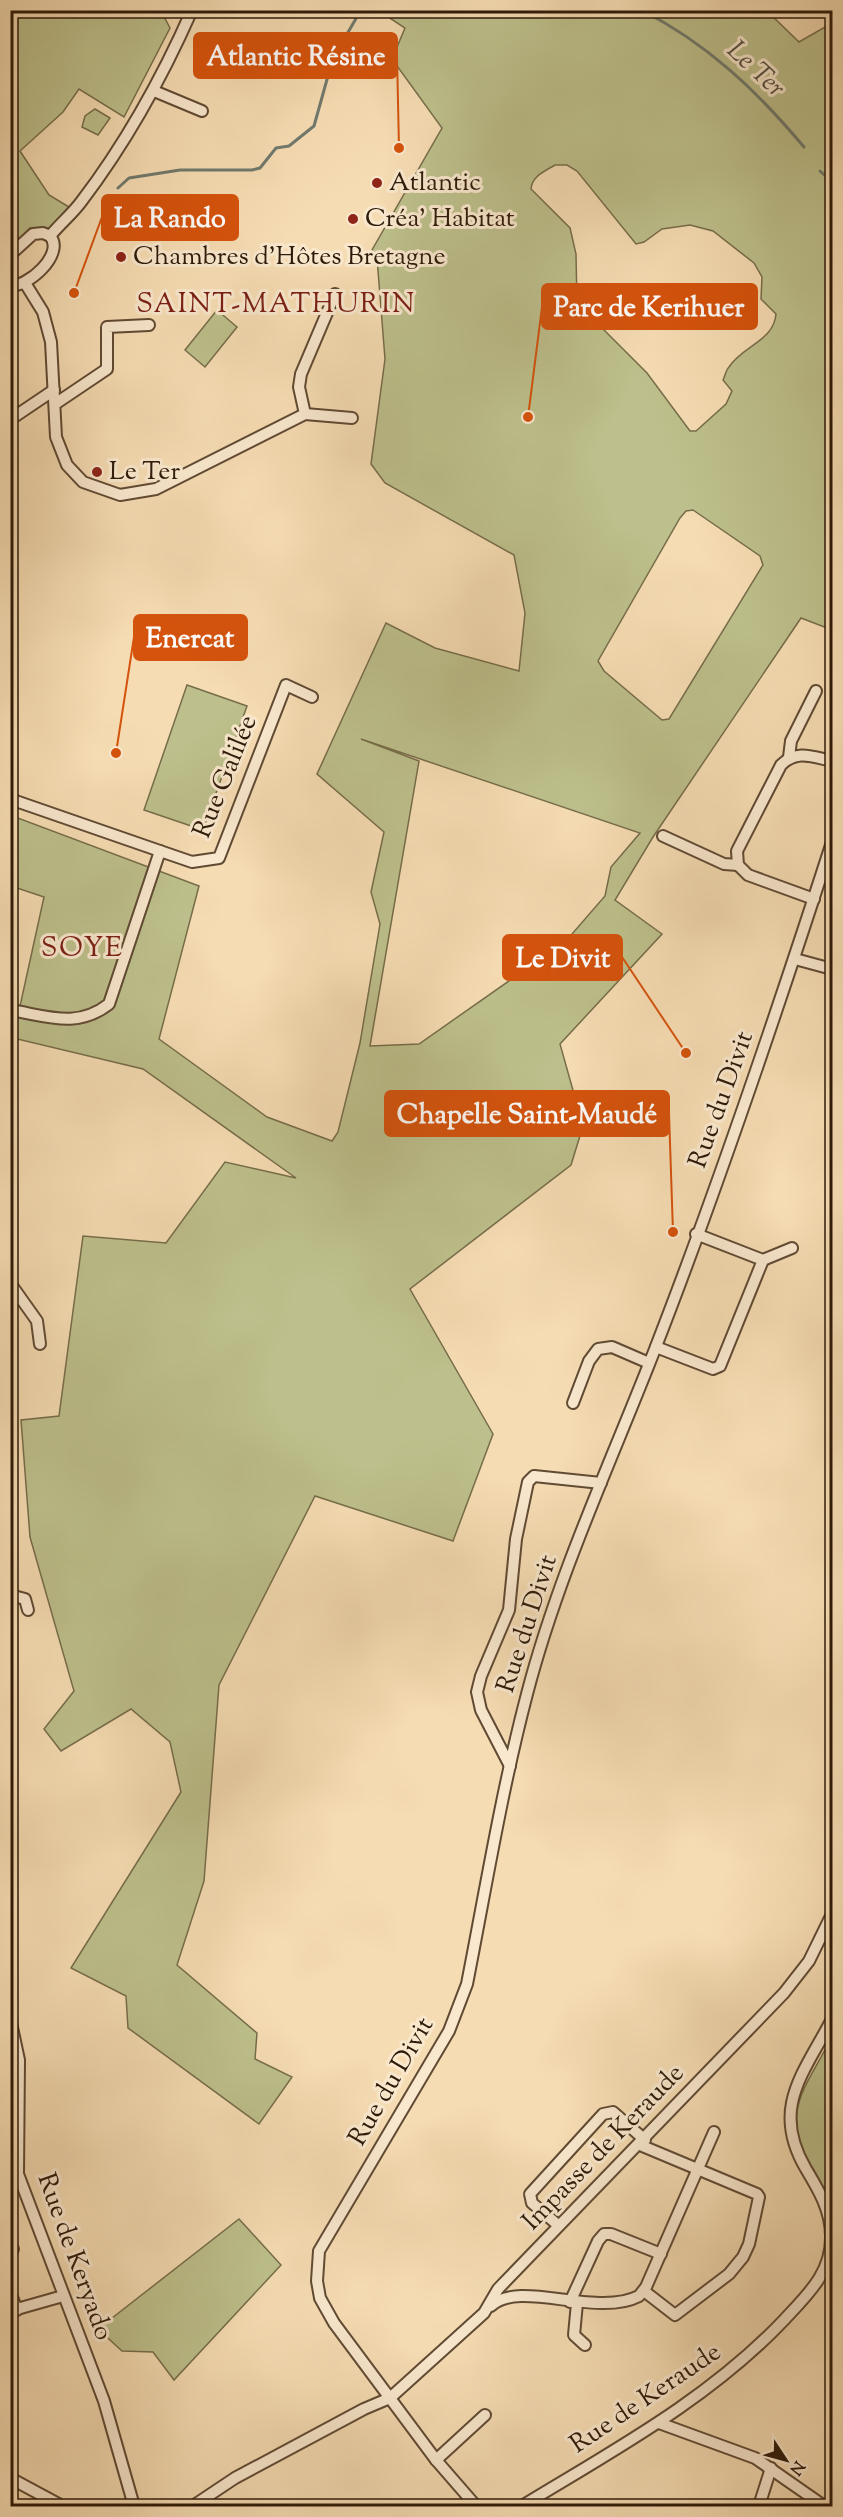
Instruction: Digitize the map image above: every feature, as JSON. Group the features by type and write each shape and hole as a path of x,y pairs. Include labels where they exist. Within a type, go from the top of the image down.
{"street":[{"path":"50,236 80,203 154,92 189,12"},
{"path":"154,92 201,111"},
{"path":"10,255 33,234 43,233 50,236 55,244 54,255 25,283 18,286 10,285"},
{"path":"25,283 43,312 51,342 56,437 67,465 83,482 120,495 156,489 305,414 352,418"},
{"path":"305,414 299,387 302,374 334,294"},
{"path":"55,404 107,369 107,327 149,325"},
{"path":"11,419 54,390"},
{"name":"Rue Galilée","path":"10,799 192,862 219,858 286,685 312,698"},
{"path":"789,757 791,741 816,691"},
{"path":"738,865 737,851 781,765 789,757 802,754 832,761"},
{"path":"663,836 724,864 738,865 748,874 814,898"},
{"name":"Rue du Divit","path":"476,2506 436,2460 350,2348 320,2298 316,2271 319,2251 448,2031 458,2008 467,1983 510,1766 527,1694 543,1642 754,1082 832,842"},
{"name":"Rue Galilée","path":"10,1010 78,1021 98,1013 109,1004 160,851"},
{"path":"795,959 832,969"},
{"path":"696,1234 763,1260 792,1248"},
{"path":"656,1347 710,1368 720,1366 763,1260"},
{"path":"10,1282 37,1321 39,1344"},
{"path":"573,1403 589,1361 598,1348 612,1347 649,1363"},
{"path":"510,1766 481,1710 477,1692 481,1676 509,1610 516,1539 528,1482 534,1476 601,1483"},
{"path":"10,1595 25,1599 28,1610"},
{"name":"Impasse de Keraude","path":"193,2506 235,2478 366,2408 390,2398 484,2313 498,2289 558,2225 643,2142 784,1992 809,1961 832,1914"},
{"name":"Rue de Keryado","path":"10,2018 19,2060 18,2174 104,2401 134,2506"},
{"name":"Rue de Keraude","path":"522,2506 659,2423 724,2378 760,2344 821,2277 829,2256 831,2235 829,2219 822,2195 794,2149 789,2126 795,2091 832,2019"},
{"path":"558,2225 532,2203 530,2194 603,2114 613,2112 643,2142 758,2194 758,2210 747,2251 729,2274 678,2314 670,2313 644,2291"},
{"path":"484,2313 496,2301 511,2296 588,2304 631,2299 644,2291 714,2132"},
{"path":"585,2345 574,2335 574,2302 598,2241 604,2234 611,2234 661,2254"},
{"path":"10,2292 14,2311 63,2296"},
{"path":"436,2460 485,2415"},
{"path":"659,2423 755,2458 824,2506"},
{"path":"759,2506 771,2468"},
{"path":"10,2478 62,2506"}],"green space":[{"path":"11,11 161,11 170,28 124,117 79,89 63,112 20,151 49,195 69,207 48,231 30,228 11,248"},
{"path":"379,11 767,11 799,42 832,23 832,630 801,618 653,837 615,900 662,934 560,1044 583,1126 571,1165 410,1289 493,1434 453,1541 315,1496 219,1685 204,1881 177,1965 257,2033 255,2059 292,2077 259,2124 128,2028 126,1996 71,1968 181,1792 170,1742 131,1709 61,1751 44,1729 74,1691 30,1537 21,1420 59,1416 83,1236 166,1243 225,1162 296,1178 143,1069 13,1038 44,897 11,886 10,815 199,886 159,1039 267,1117 332,1141 338,1132 360,1043 380,924 371,892 384,832 317,774 386,623 435,648 519,671 525,613 514,555 385,483 371,464 385,359 377,258 372,250 442,128 392,59 405,28","holes":["555,165 567,165 577,171 636,244 644,242 662,229 690,225 713,231 754,263 762,277 761,299 776,314 774,323 764,337 728,368 723,380 732,391 726,404 696,431 690,431 647,373 577,303 576,254 570,228 531,189 536,177","693,510 760,556 763,565 669,719 662,720 604,671 598,661 686,511","361,739 640,833 611,867 605,896 566,941 419,1044 370,1046 419,761"]},
{"path":"95,109 110,118 98,135 82,127 85,116"},
{"path":"217,310 237,327 205,367 185,350"},
{"path":"187,685 247,706 203,830 144,810"},
{"path":"832,2036 832,2218 826,2196 800,2144 797,2112 807,2083"},
{"path":"239,2219 281,2265 174,2380 153,2352 122,2351 98,2329"}],"waterway":[{"name":"Le Ter","path":"118,188 129,178 180,170 260,168 276,148 289,146 314,126 333,58 361,10"},
{"name":"Le Ter","path":"641,10 688,37 730,70 804,147"},
{"name":"Le Ter","path":"820,171 832,182"}],"place":[{"name":"Atlantic Résine","path":"399,148"},
{"name":"Atlantic","path":"377,183"},
{"name":"Créa' Habitat","path":"353,219"},
{"name":"Chambres d'Hôtes Bretagne","path":"121,257"},
{"name":"La Rando","path":"74,293"},
{"name":"Parc de Kerihuer","path":"528,417"},
{"name":"Le Ter","path":"97,472"},
{"name":"Enercat","path":"116,753"},
{"name":"Le Divit","path":"686,1053"},
{"name":"Chapelle Saint-Maudé","path":"673,1232"}],"district":[{"name":"SAINT-MATHURIN","path":"276,305"},
{"name":"SOYE","path":"82,949"}]}
